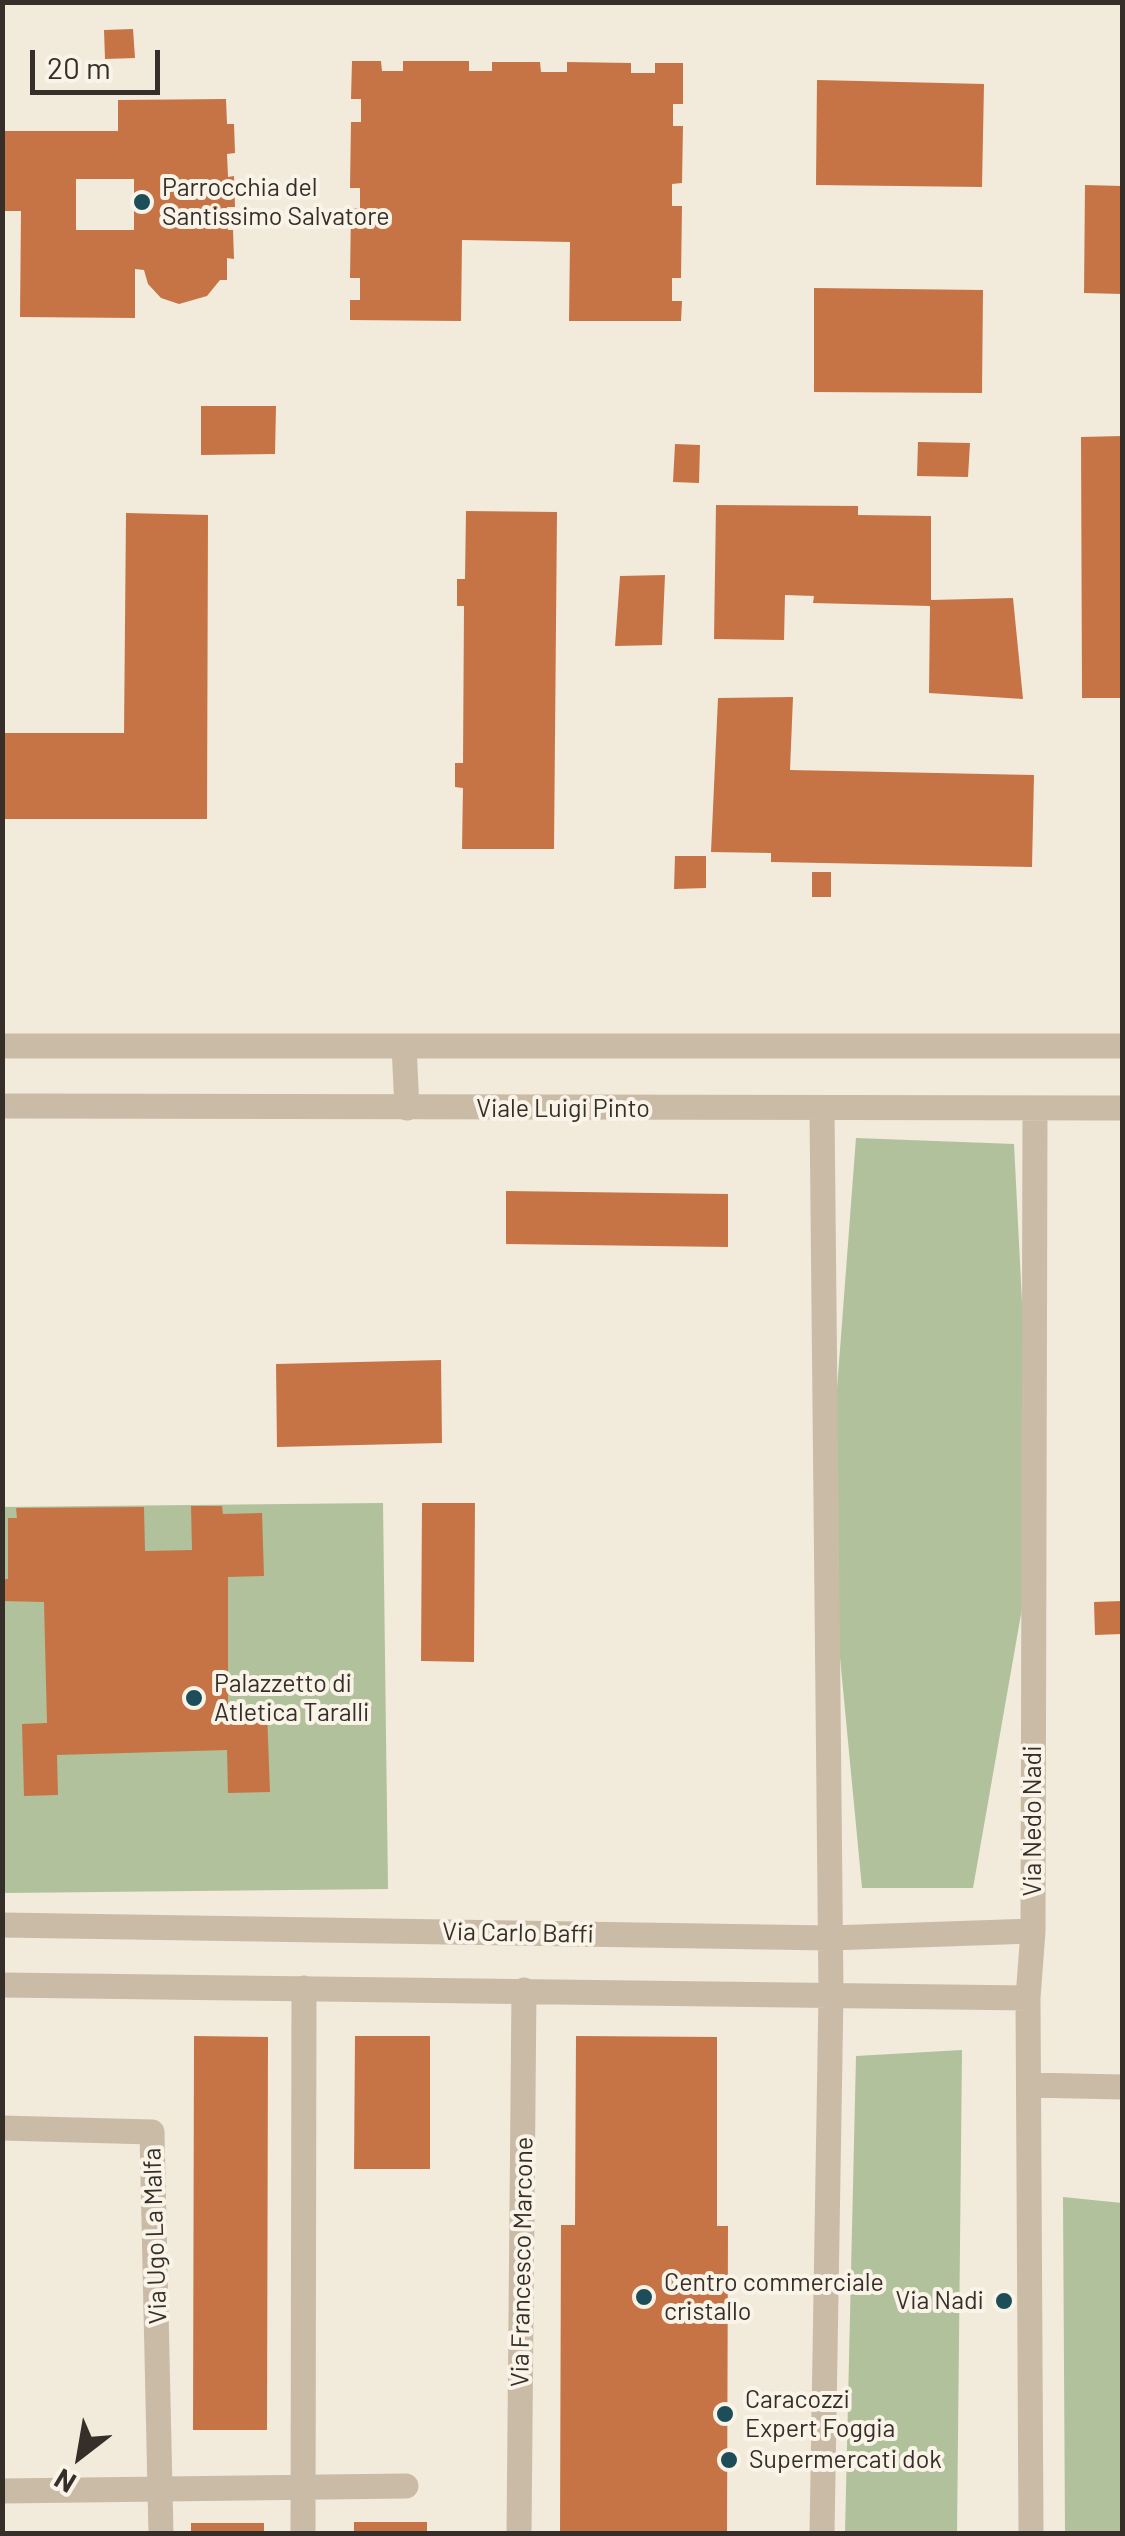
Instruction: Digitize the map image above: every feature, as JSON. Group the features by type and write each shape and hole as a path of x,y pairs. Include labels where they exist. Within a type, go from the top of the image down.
{"street":[{"path":"2,1046 1122,1046"},
{"path":"404,1046 408,1108"},
{"name":"Viale Luigi Pinto","path":"2,1106 1122,1108"},
{"name":"Via Nedo Nadi","path":"1032,2534 1028,1998 1033,1931 1035,1108"},
{"path":"822,1110 831,1994 822,2534"},
{"name":"Via Carlo Baffi","path":"2,1925 830,1938 1033,1931"},
{"path":"2,1985 1028,1998"},
{"path":"303,2534 304,1988"},
{"name":"Via Francesco Marcone","path":"519,2534 524,1990"},
{"path":"1029,2085 1122,2087"},
{"name":"Via Ugo La Malfa","path":"2,2128 152,2132 161,2534"},
{"path":"2,2491 406,2486"}],"green space":[{"path":"856,1138 1014,1144 1034,1540 973,1888 862,1888 827,1521"},
{"name":"Palazzetto di Atletica Taralli","path":"383,1503 388,1889 3,1893 2,1507"},
{"path":"962,2050 957,2533 845,2533 856,2056"},
{"path":"1063,2197 1122,2203 1122,2533 1065,2533"}],"building":[{"path":"133,29 135,58 105,59 104,30"},
{"path":"352,61 381,61 382,71 403,71 403,61 469,61 469,71 492,71 492,62 540,62 541,72 567,72 567,62 631,63 631,73 655,73 655,63 683,63 683,104 673,104 673,126 683,126 682,183 672,184 672,206 682,206 681,278 672,278 672,301 682,301 681,321 569,321 570,242 462,240 461,321 350,320 350,300 360,300 360,278 350,278 351,208 360,209 360,188 350,188 351,122 361,122 361,99 351,99"},
{"path":"817,80 984,84 982,187 816,185"},
{"path":"226,99 227,124 234,124 235,153 227,154 228,177 234,176 235,207 227,207 234,259 227,258 227,280 220,280 207,296 179,304 161,298 148,284 144,270 135,269 135,318 20,317 21,211 2,211 2,131 118,131 118,100","holes":["76,179 134,179 134,230 76,230"]},
{"path":"1085,185 1122,186 1122,294 1084,293"},
{"path":"814,288 983,290 982,393 814,392"},
{"path":"201,406 276,406 275,454 201,455"},
{"path":"1122,436 1122,698 1082,698 1081,437"},
{"path":"918,442 970,443 968,477 917,476"},
{"path":"675,444 700,445 699,483 673,482"},
{"path":"716,505 858,506 858,515 931,516 931,600 1013,598 1023,699 929,693 930,606 813,603 814,596 785,595 784,640 714,639"},
{"path":"466,511 557,512 554,849 462,849 463,788 455,787 455,763 463,763 464,606 457,606 457,579 465,579"},
{"path":"126,513 208,515 207,819 2,819 2,733 124,733"},
{"path":"665,575 662,645 615,646 620,576"},
{"path":"793,697 790,770 1034,775 1032,867 771,862 771,853 711,852 718,698"},
{"path":"675,856 706,856 706,888 674,889"},
{"path":"812,872 831,872 831,897 812,897"},
{"path":"506,1191 728,1194 728,1247 506,1244"},
{"path":"441,1360 442,1443 277,1447 276,1364"},
{"path":"422,1503 475,1503 474,1662 421,1661"},
{"path":"191,1506 222,1506 223,1514 262,1513 264,1576 228,1577 228,1713 267,1712 270,1792 228,1793 227,1750 57,1755 58,1795 24,1796 22,1724 47,1723 44,1602 2,1601 2,1579 8,1579 8,1518 17,1518 16,1508 144,1507 145,1551 192,1550"},
{"path":"1122,1601 1122,1634 1095,1635 1094,1602"},
{"path":"194,2036 268,2037 267,2430 193,2430"},
{"path":"355,2036 430,2036 430,2169 354,2169"},
{"name":"Centro commerciale cristallo","path":"576,2036 717,2037 717,2226 728,2226 727,2534 560,2534 561,2225 575,2225"},
{"path":"354,2522 427,2522 427,2534 354,2534"},
{"path":"191,2523 264,2523 264,2534 191,2534"}],"place":[{"name":"Parrocchia del Santissimo Salvatore","path":"142,202"},
{"name":"Palazzetto di Atletica Taralli","path":"194,1698"},
{"name":"Centro commerciale cristallo","path":"644,2297"},
{"name":"Via Nadi","path":"1004,2301"},
{"name":"Caracozzi Expert Foggia","path":"725,2414"},
{"name":"Supermercati dok","path":"729,2460"}]}
